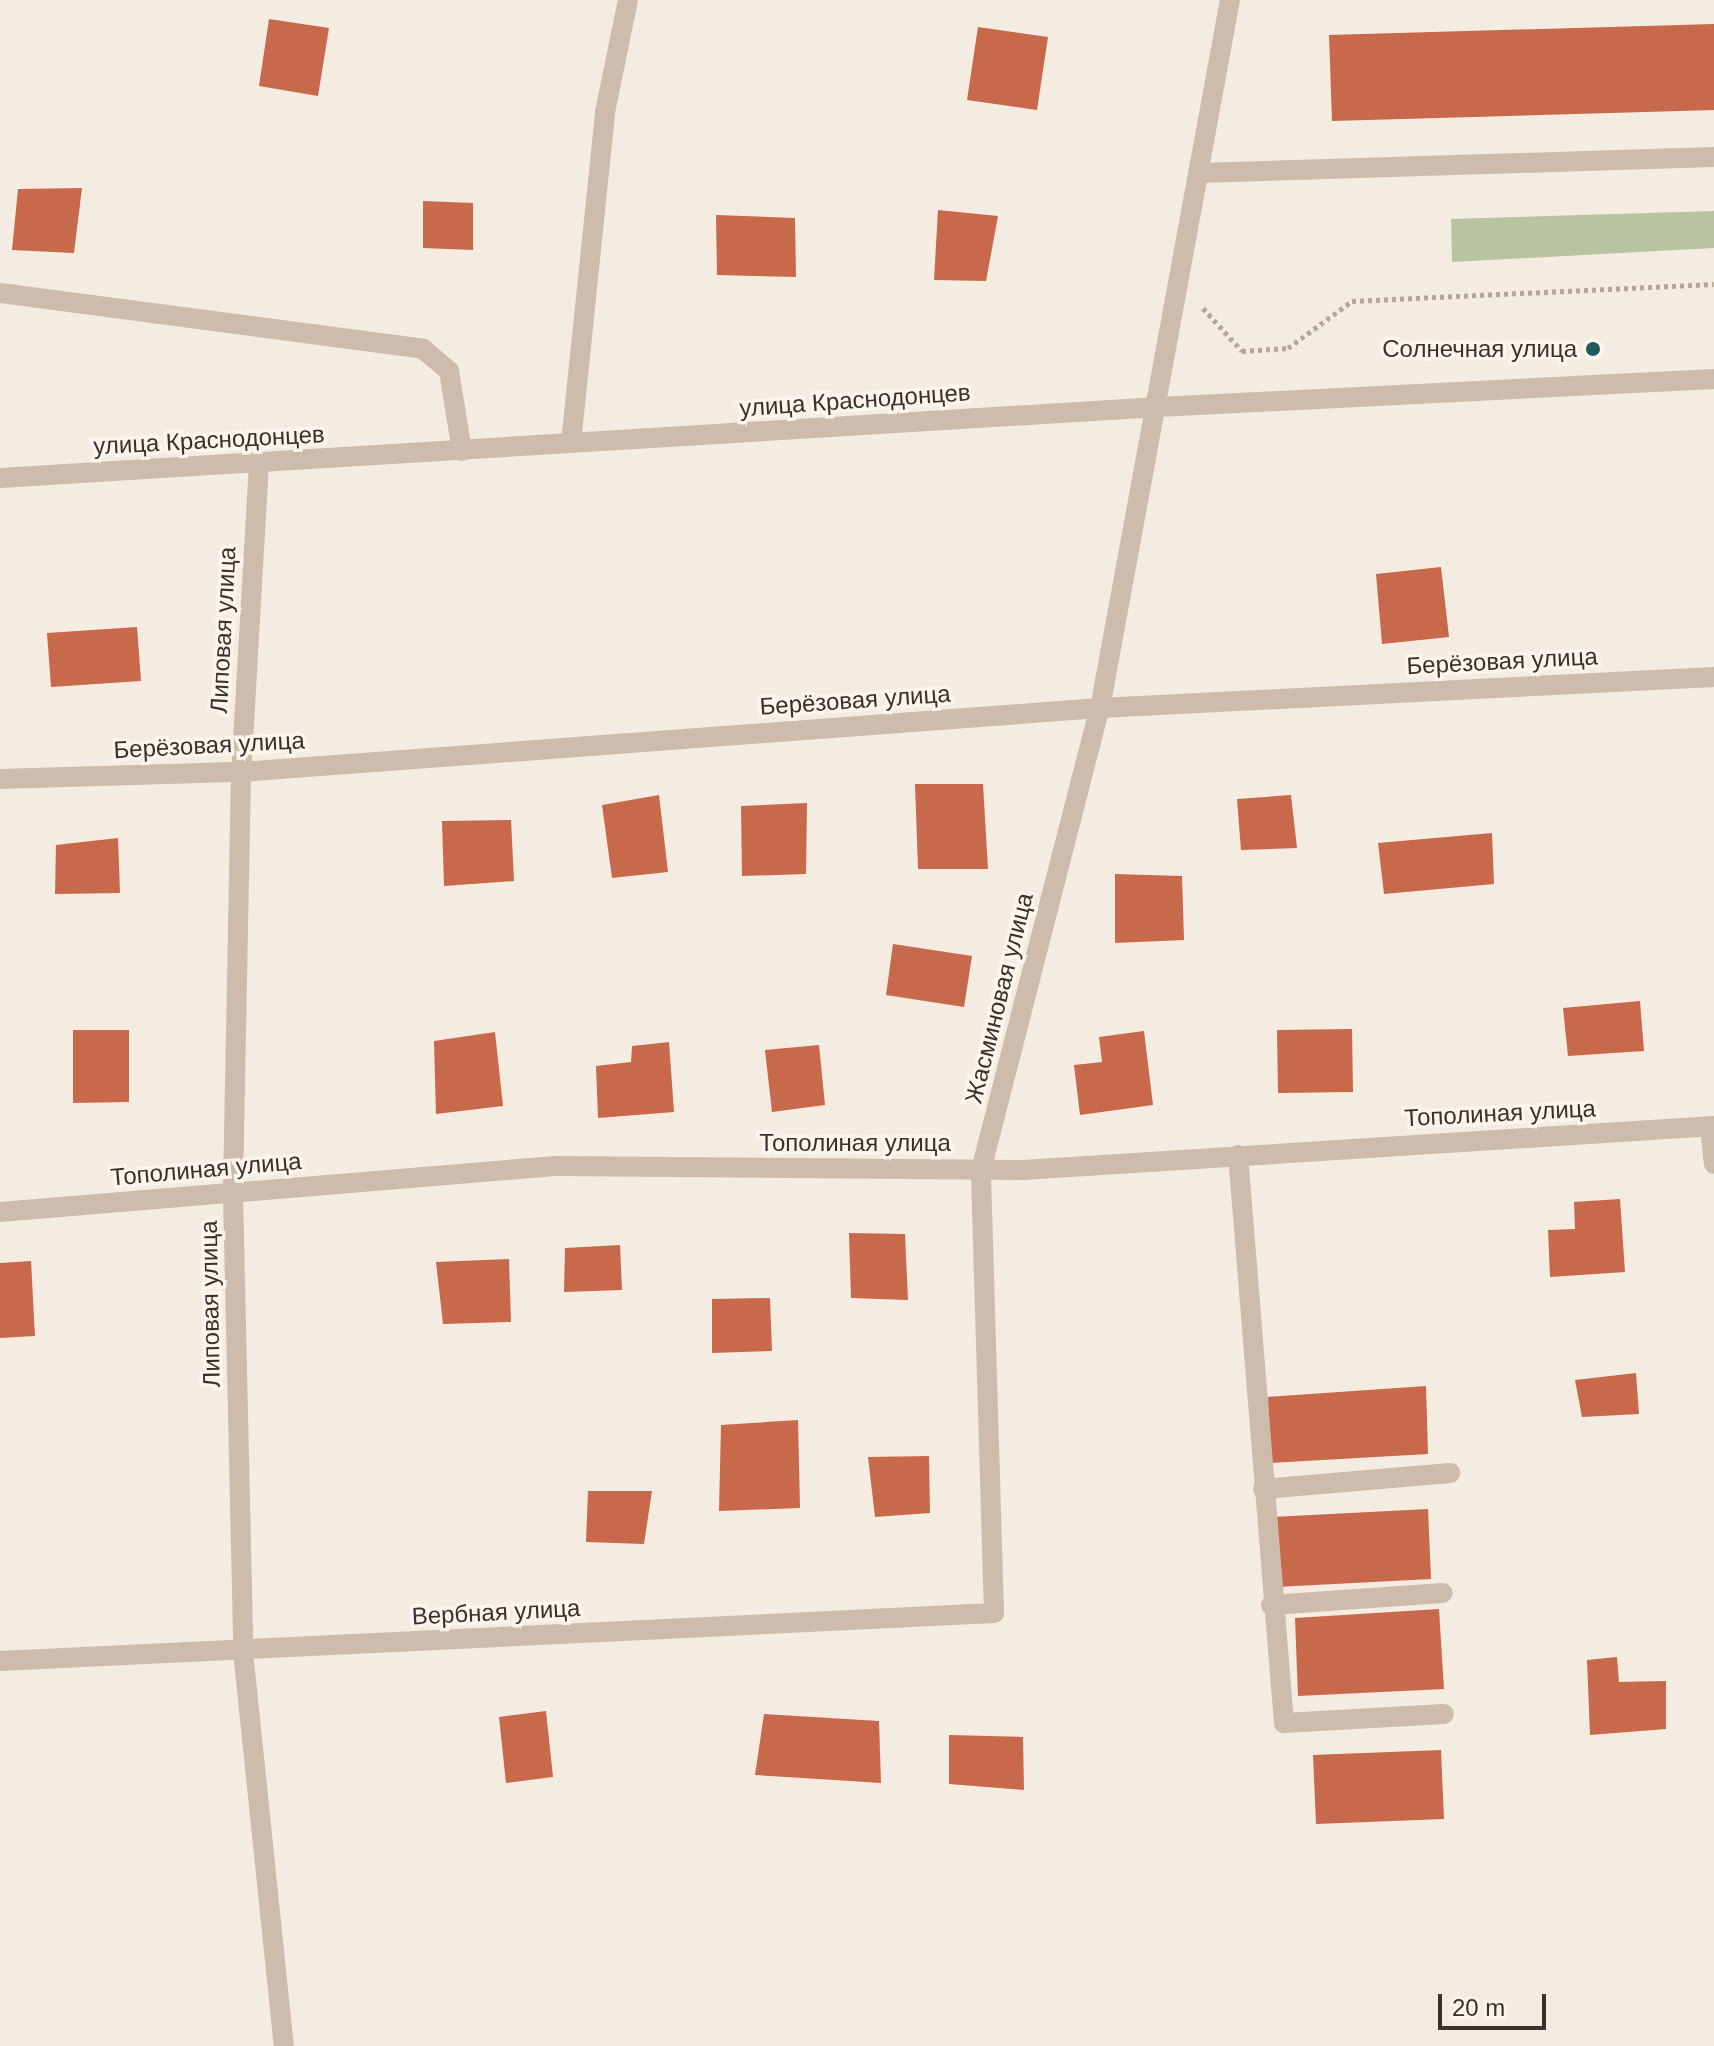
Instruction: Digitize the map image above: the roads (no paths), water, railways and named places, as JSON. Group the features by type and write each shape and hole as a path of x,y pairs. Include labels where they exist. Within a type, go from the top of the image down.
{"street":[{"path":"571,443 605,112 628,0"},
{"name":"Жасминовая улица","path":"994,1613 981,1170 1100,708 1159,407 1230,0"},
{"path":"1200,173 1714,157"},
{"path":"0,293 423,349 449,371 462,451"},
{"name":"улица Краснодонцев","path":"0,478 1159,407 1714,379"},
{"name":"Липовая улица","path":"259,463 241,772 233,1193 243,1651 284,2046"},
{"name":"Берёзовая улица","path":"0,779 241,772 1100,708 1714,677"},
{"path":"1712,1126 1714,1164"},
{"name":"Тополиная улица","path":"0,1212 555,1166 981,1170 1712,1126"},
{"path":"1238,1155 1271,1605 1284,1723 1444,1714"},
{"path":"1263,1489 1450,1473"},
{"path":"1271,1605 1443,1593"},
{"name":"Вербная улица","path":"0,1661 994,1613"}],"place":[{"name":"Солнечная улица","path":"1593,349"}]}
